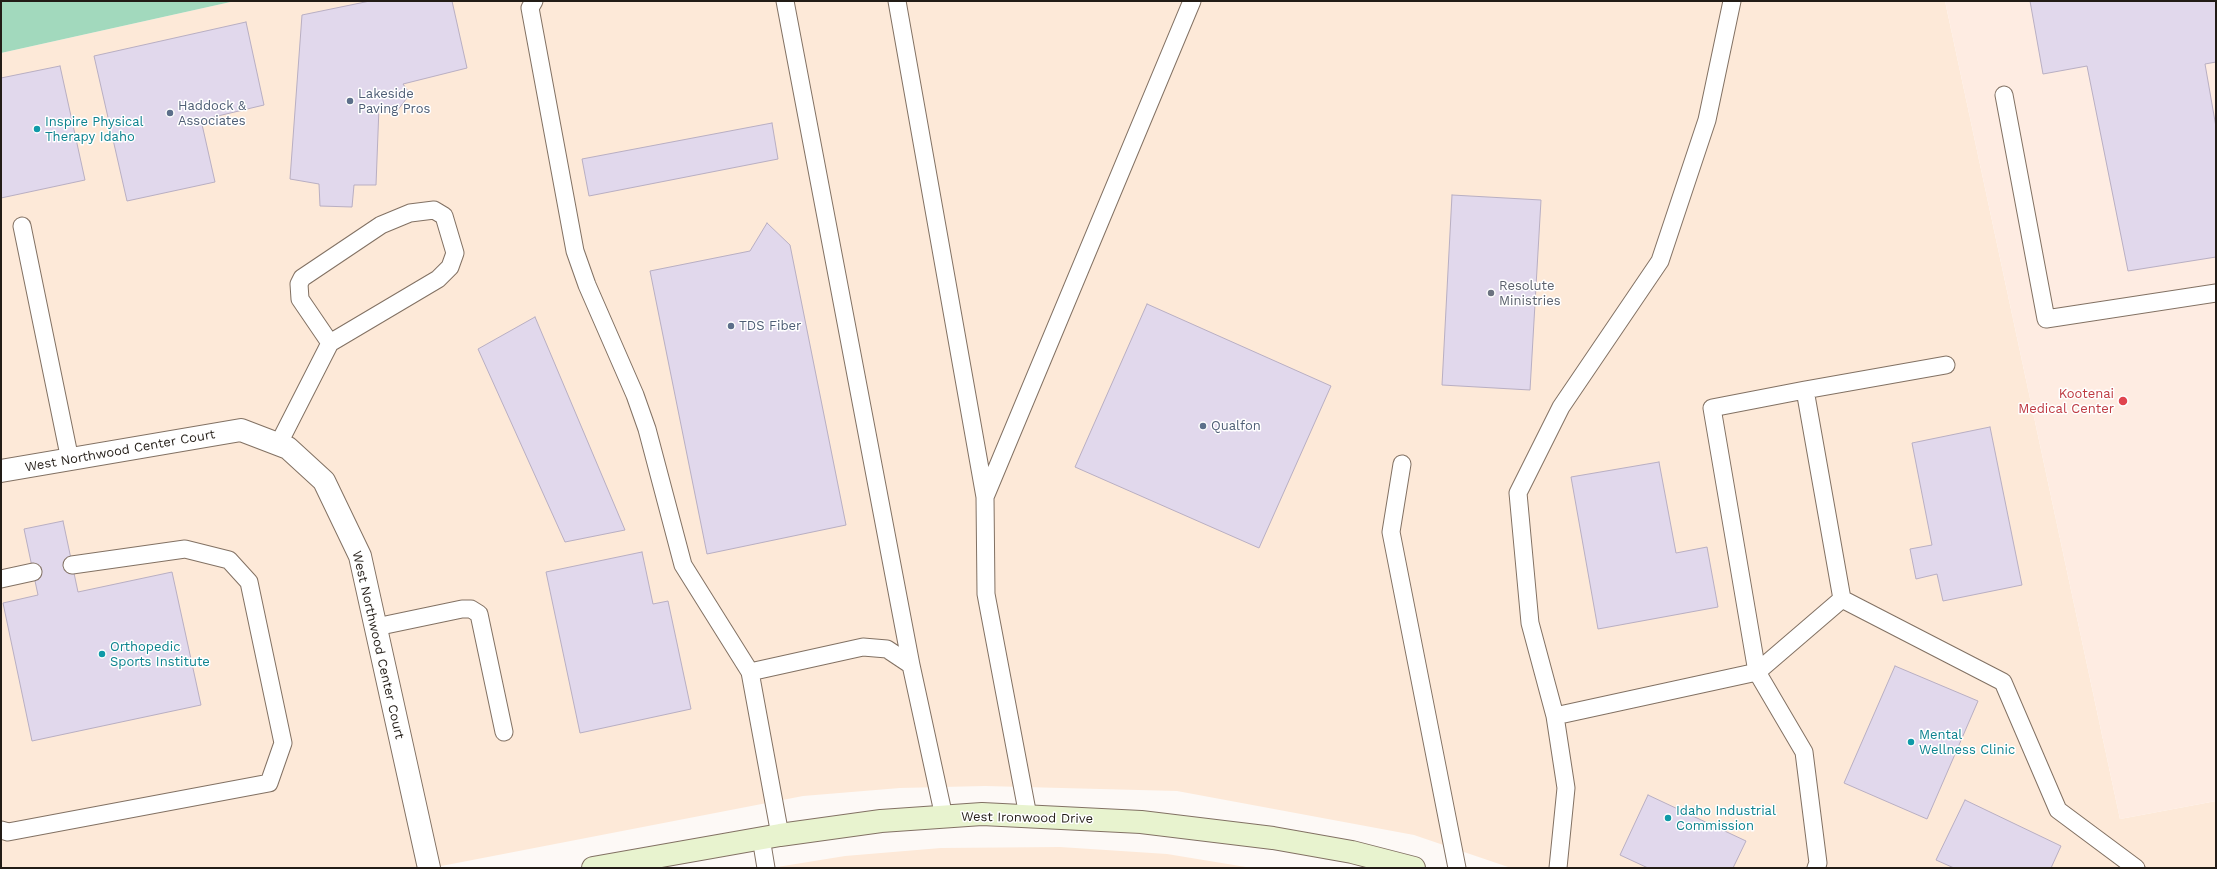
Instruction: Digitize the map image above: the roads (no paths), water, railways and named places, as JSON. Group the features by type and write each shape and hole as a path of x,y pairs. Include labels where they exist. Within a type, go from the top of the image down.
{"street":[{"name":"West Northwood Center Court","path":"1,471 241,430 288,448 324,481 360,556 429,868"},
{"name":"West Ironwood Drive","path":"592,868 771,836 881,821 982,814 1141,822 1273,838 1375,863 1414,868"}],"lane":[{"path":"534,1 530,8 575,251 587,286 635,394 647,429 683,564 750,672 771,836 766,868"},
{"path":"785,1 911,665 944,817"},
{"path":"897,1 985,497 986,594 1028,816"},
{"path":"985,497 1192,1"},
{"path":"1558,868 1566,788 1555,716 1530,623 1518,493 1561,406 1660,261 1707,120 1732,1"},
{"path":"2004,95 2046,319 2216,293"},
{"path":"278,445 330,343 438,279 450,267 455,253 444,216 434,210 410,213 381,225 302,278 299,284 300,299 330,343"},
{"path":"22,226 70,460"},
{"path":"1816,868 1818,863 1804,752 1757,672 1712,408 1946,365"},
{"path":"1805,390 1842,598"},
{"path":"1402,464 1391,532 1457,868"},
{"path":"1,830 8,832 269,783 283,743 249,582 229,560 185,549 72,565"},
{"path":"1,579 33,572"},
{"path":"1555,716 1757,672 1842,598"},
{"path":"1842,598 2003,682 2058,810 2136,868"},
{"path":"376,627 462,609 471,609 479,614 504,732"},
{"path":"750,672 864,647 887,649 911,665"}],"place":[{"name":"Lakeside Paving Pros","path":"350,101"},
{"name":"Haddock & Associates","path":"170,113"},
{"name":"Inspire Physical Therapy Idaho","path":"37,129"},
{"name":"Resolute Ministries","path":"1491,293"},
{"name":"TDS Fiber","path":"731,326"},
{"name":"Kootenai Medical Center","path":"2123,401"},
{"name":"Qualfon","path":"1203,426"},
{"name":"Orthopedic Sports Institute","path":"102,654"},
{"name":"Mental Wellness Clinic","path":"1911,742"},
{"name":"Idaho Industrial Commission","path":"1668,818"}]}
